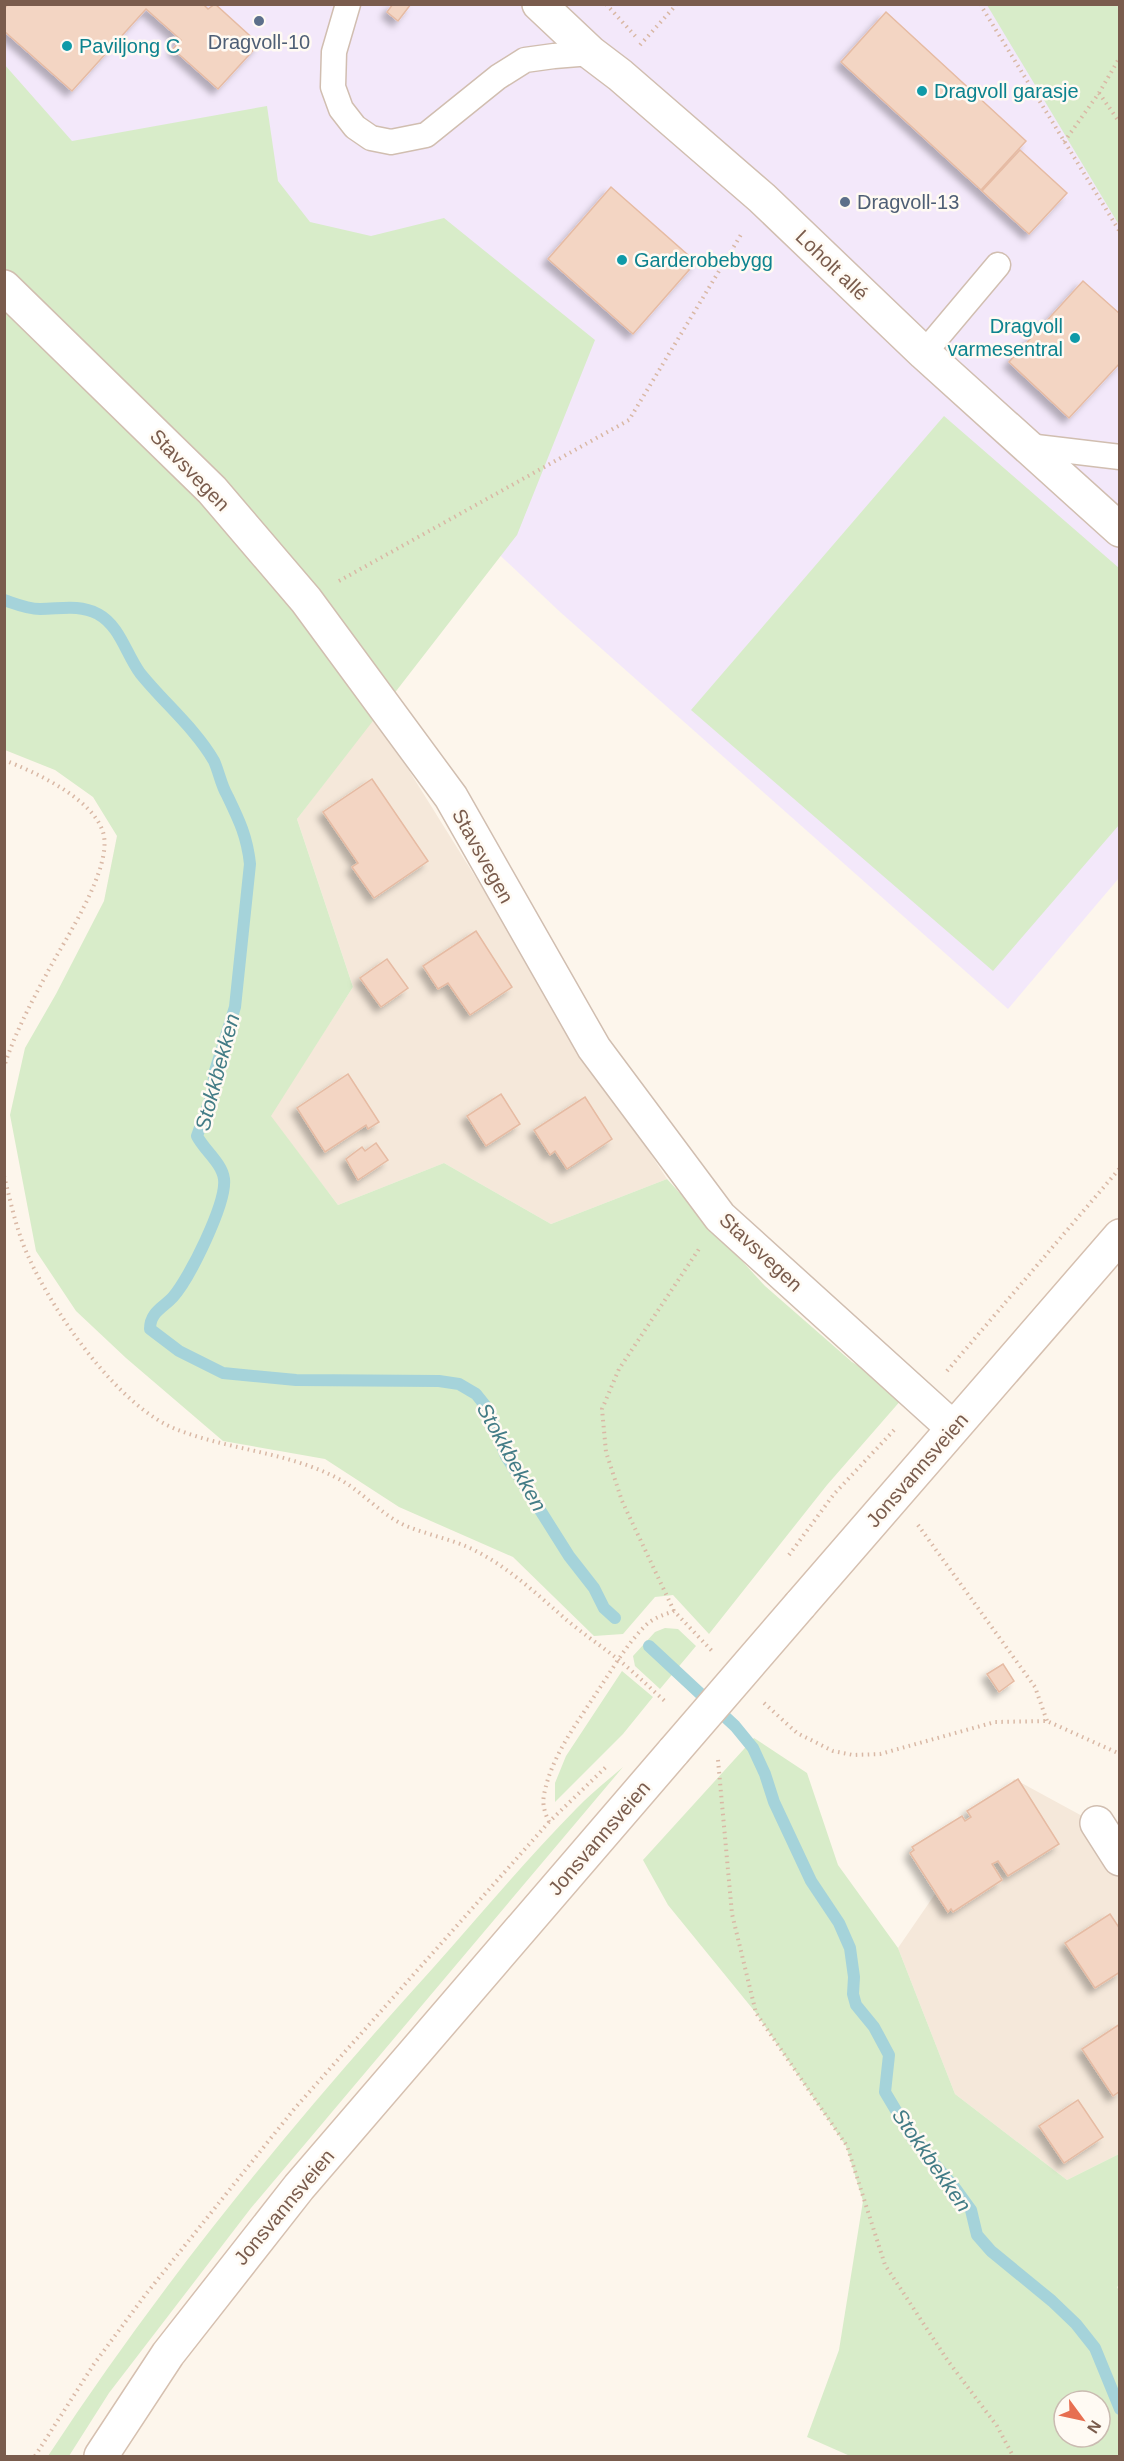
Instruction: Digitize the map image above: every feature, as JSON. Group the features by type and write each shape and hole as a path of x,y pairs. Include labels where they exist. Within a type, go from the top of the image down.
{"street":[{"name":"Loholt allé","path":"539,4 591,53 620,75 762,198 924,354 1119,530"},
{"name":"Stavsvegen","path":"4,287 212,490 306,600 451,797 594,1048 720,1217 953,1428"},
{"name":"Jonsvannsveien","path":"101,2457 168,2354 247,2250 299,2187 1119,1236"},
{"path":"1097,1823 1119,1859"}],"lane":[{"path":"348,4 334,52 333,87 341,109 355,127 371,138 391,142 426,135 498,77 525,60 591,53"},
{"path":"924,354 998,265"},
{"path":"1028,446 1119,457"}],"path":[{"path":"606,4 641,43"},
{"path":"620,75 641,43 677,4"},
{"path":"981,4 1119,232"},
{"path":"1064,142 1099,93 1119,57"},
{"path":"1099,93 1119,123"},
{"path":"306,600 629,420 762,198"},
{"path":"4,760 40,776 79,801 103,832 104,850 100,870 91,891 31,1003 4,1067"},
{"path":"4,1176 28,1256 46,1294 100,1367 148,1412 175,1429 196,1436 312,1465 347,1483 403,1524 476,1551 518,1579 668,1704"},
{"path":"674,1611 622,1501 606,1452 602,1409 618,1369 720,1217"},
{"path":"896,1494 1035,1687 1047,1721 1119,1754"},
{"path":"717,1748 732,1914 756,2013 846,2146 885,2265 948,2361 997,2426 1014,2457"},
{"path":"35,2457 94,2364 295,2108 549,1822 615,1759"}],"shaded area":[{"path":"4,5 1119,5 1119,878 1008,1009 559,611 5,88"},
{"path":"375,716 595,1069 667,1179 551,1224 444,1163 338,1205 270,1116 353,987 297,819"},
{"path":"1014,1779 1119,1836 1119,2154 1067,2180 955,2094 898,1948"}],"green space":[{"path":"987,5 1119,5 1119,225"},
{"path":"4,64 72,141 267,106 278,181 310,222 371,236 444,218 595,340 517,535 297,819 353,987 271,1116 338,1205 444,1163 551,1224 667,1179 765,1286 852,1362 896,1388 902,1399 827,1485 709,1634 673,1595 655,1597 623,1634 594,1636 513,1557 399,1507 325,1459 223,1441 126,1358 76,1311 36,1251 10,1115 25,1048 104,901 117,836 93,797 55,770 5,750"},
{"path":"944,416 1119,568 1119,825 993,971 691,710"},
{"path":"665,1628 678,1629 696,1646 660,1689 635,1666 633,1656 655,1632"},
{"path":"622,1671 653,1697 623,1734 555,1802 555,1783 566,1756"},
{"path":"754,1738 807,1773 838,1865 898,1948 955,2094 1067,2180 1119,2154 1120,2284 1117,2287 1120,2293 1119,2456 850,2456 807,2437 839,2350 863,2201 846,2146 756,2013 668,1905 643,1860"},
{"path":"623,1767 251,2208 109,2393 69,2456 48,2456 183,2266 280,2144 539,1848 581,1803"}],"building":[{"name":"Paviljong C","path":"8,4 203,4 208,9 215,4 259,44 218,89 173,49 181,40 146,9 72,91 4,31 4,9"},
{"path":"393,4 411,4 398,21 387,12"},
{"name":"Dragvoll garasje","path":"886,12 1026,141 981,190 841,62"},
{"path":"1020,150 1067,193 1029,234 982,191"},
{"name":"Garderobebygg","path":"611,187 696,262 633,334 548,259"},
{"name":"Dragvoll varmesentral","path":"1083,281 1120,314 1120,363 1069,418 1009,362"},
{"path":"372,779 428,861 374,898 352,867 358,863 323,812"},
{"path":"476,931 512,987 470,1015 448,983 438,989 423,966"},
{"path":"387,959 408,988 381,1007 360,978"},
{"path":"348,1074 379,1122 368,1129 366,1125 325,1152 297,1108"},
{"path":"501,1094 520,1124 486,1146 467,1116"},
{"path":"585,1097 612,1139 567,1169 555,1151 550,1155 534,1130"},
{"path":"376,1143 388,1160 358,1180 346,1159 362,1147 365,1151"},
{"path":"1003,1664 1014,1681 999,1692 987,1674"},
{"path":"1018,1779 1059,1844 1008,1876 998,1861 992,1864 1002,1880 953,1912 951,1909 948,1912 910,1853 914,1850 912,1847 962,1816 965,1821 971,1817 967,1811"},
{"path":"1110,1914 1120,1929 1120,1972 1095,1988 1065,1943"},
{"path":"1120,2024 1120,2091 1113,2096 1082,2049"},
{"path":"1078,2100 1103,2137 1064,2163 1039,2126"}],"waterway":[{"name":"Stokkbekken","path":"4,600 35,609 83,609 106,619 117,633 140,673 198,737 214,761 247,845 250,864 235,1007 215,1071 211,1097 197,1136 223,1173 220,1205 206,1240 188,1274 173,1297 152,1318 150,1329 179,1351 223,1373 296,1380 439,1381 459,1384 476,1394 488,1409 506,1456 569,1556 594,1588 604,1608 615,1618"},
{"name":"Stokkbekken","path":"649,1646 735,1726 753,1748 774,1802 811,1881 839,1923 850,1948 854,1977 853,1994 856,2005 874,2027 889,2055 885,2092 913,2139 971,2210 977,2235 991,2251 1052,2301 1076,2324 1095,2348 1120,2409"}],"place":[{"name":"Dragvoll-10","path":"259,21"},
{"name":"Paviljong C","path":"67,46"},
{"name":"Dragvoll garasje","path":"922,91"},
{"name":"Dragvoll-13","path":"845,202"},
{"name":"Garderobebygg","path":"622,260"},
{"name":"Dragvoll varmesentral","path":"1075,338"}]}
